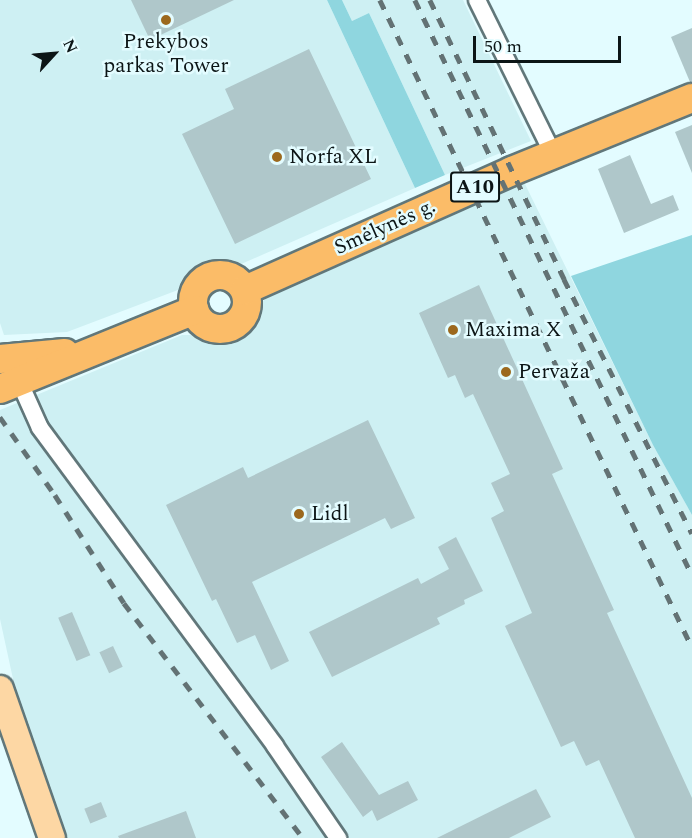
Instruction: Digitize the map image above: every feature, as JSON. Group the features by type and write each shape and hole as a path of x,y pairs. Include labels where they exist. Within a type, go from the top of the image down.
{"highway":[{"name":"Smėlynės g.","path":"9,385 88,351 195,310 204,323 219,329 227,328 241,320 245,313 247,306 245,290 553,154 692,98"},
{"path":"0,359 88,351"}],"main road":[{"path":"0,689 52,838"}],"street":[{"path":"477,0 553,154"},
{"path":"9,385 274,746 338,838"}],"shaded area":[{"path":"0,0 327,0 415,188 207,279 67,332 4,335 0,323"},
{"path":"327,0 342,0 352,21 369,13 445,175 415,188"},
{"path":"342,0 463,0 531,141 445,175 369,13 352,21"},
{"path":"524,182 653,445 692,515 692,838 67,838 18,702 0,619 0,410 182,335 204,335 222,345 245,335 253,314 266,298"},
{"path":"692,235 692,515 653,445 571,276"}],"building":[{"name":"Prekybos parkas Tower","path":"131,0 234,0 150,40"},
{"path":"692,28 692,82 690,82 671,37"},
{"name":"Norfa XL","path":"309,49 371,179 235,244 182,134 234,109 225,89"},
{"path":"692,125 692,173 675,132"},
{"path":"630,155 651,204 673,195 679,210 624,233 598,169"},
{"path":"479,285 563,469 552,474 614,610 607,613 692,798 692,838 635,838 599,760 586,766 574,741 561,747 505,626 532,613 491,518 504,511 491,483 510,474 473,394 465,398 455,375 448,378 419,313"},
{"name":"Lidl","path":"368,420 415,518 391,529 385,518 252,582 289,661 271,670 255,635 237,643 216,599 212,601 166,505 243,467 248,478"},
{"path":"456,537 483,591 464,600 465,604 437,618 440,624 332,677 309,632 418,578 421,584 449,569 438,547"},
{"path":"72,612 90,655 77,661 58,618"},
{"path":"113,646 123,667 109,673 99,652"},
{"path":"342,742 379,795 408,781 418,800 377,821 372,810 363,817 321,757"},
{"path":"536,789 551,817 509,838 437,838"},
{"path":"101,802 107,817 90,824 84,809"},
{"path":"186,811 196,838 119,838 118,836"}],"railway":[{"path":"380,0 692,647"},
{"path":"415,0 692,575"},
{"path":"430,0 564,279 692,534"},
{"path":"0,417 55,495 124,603 303,838"}],"place":[{"name":"Prekybos parkas Tower","path":"166,20"},
{"name":"Norfa XL","path":"277,157"},
{"name":"Maxima X","path":"453,330"},
{"name":"Pervaža","path":"506,372"},
{"name":"Lidl","path":"299,514"}]}
